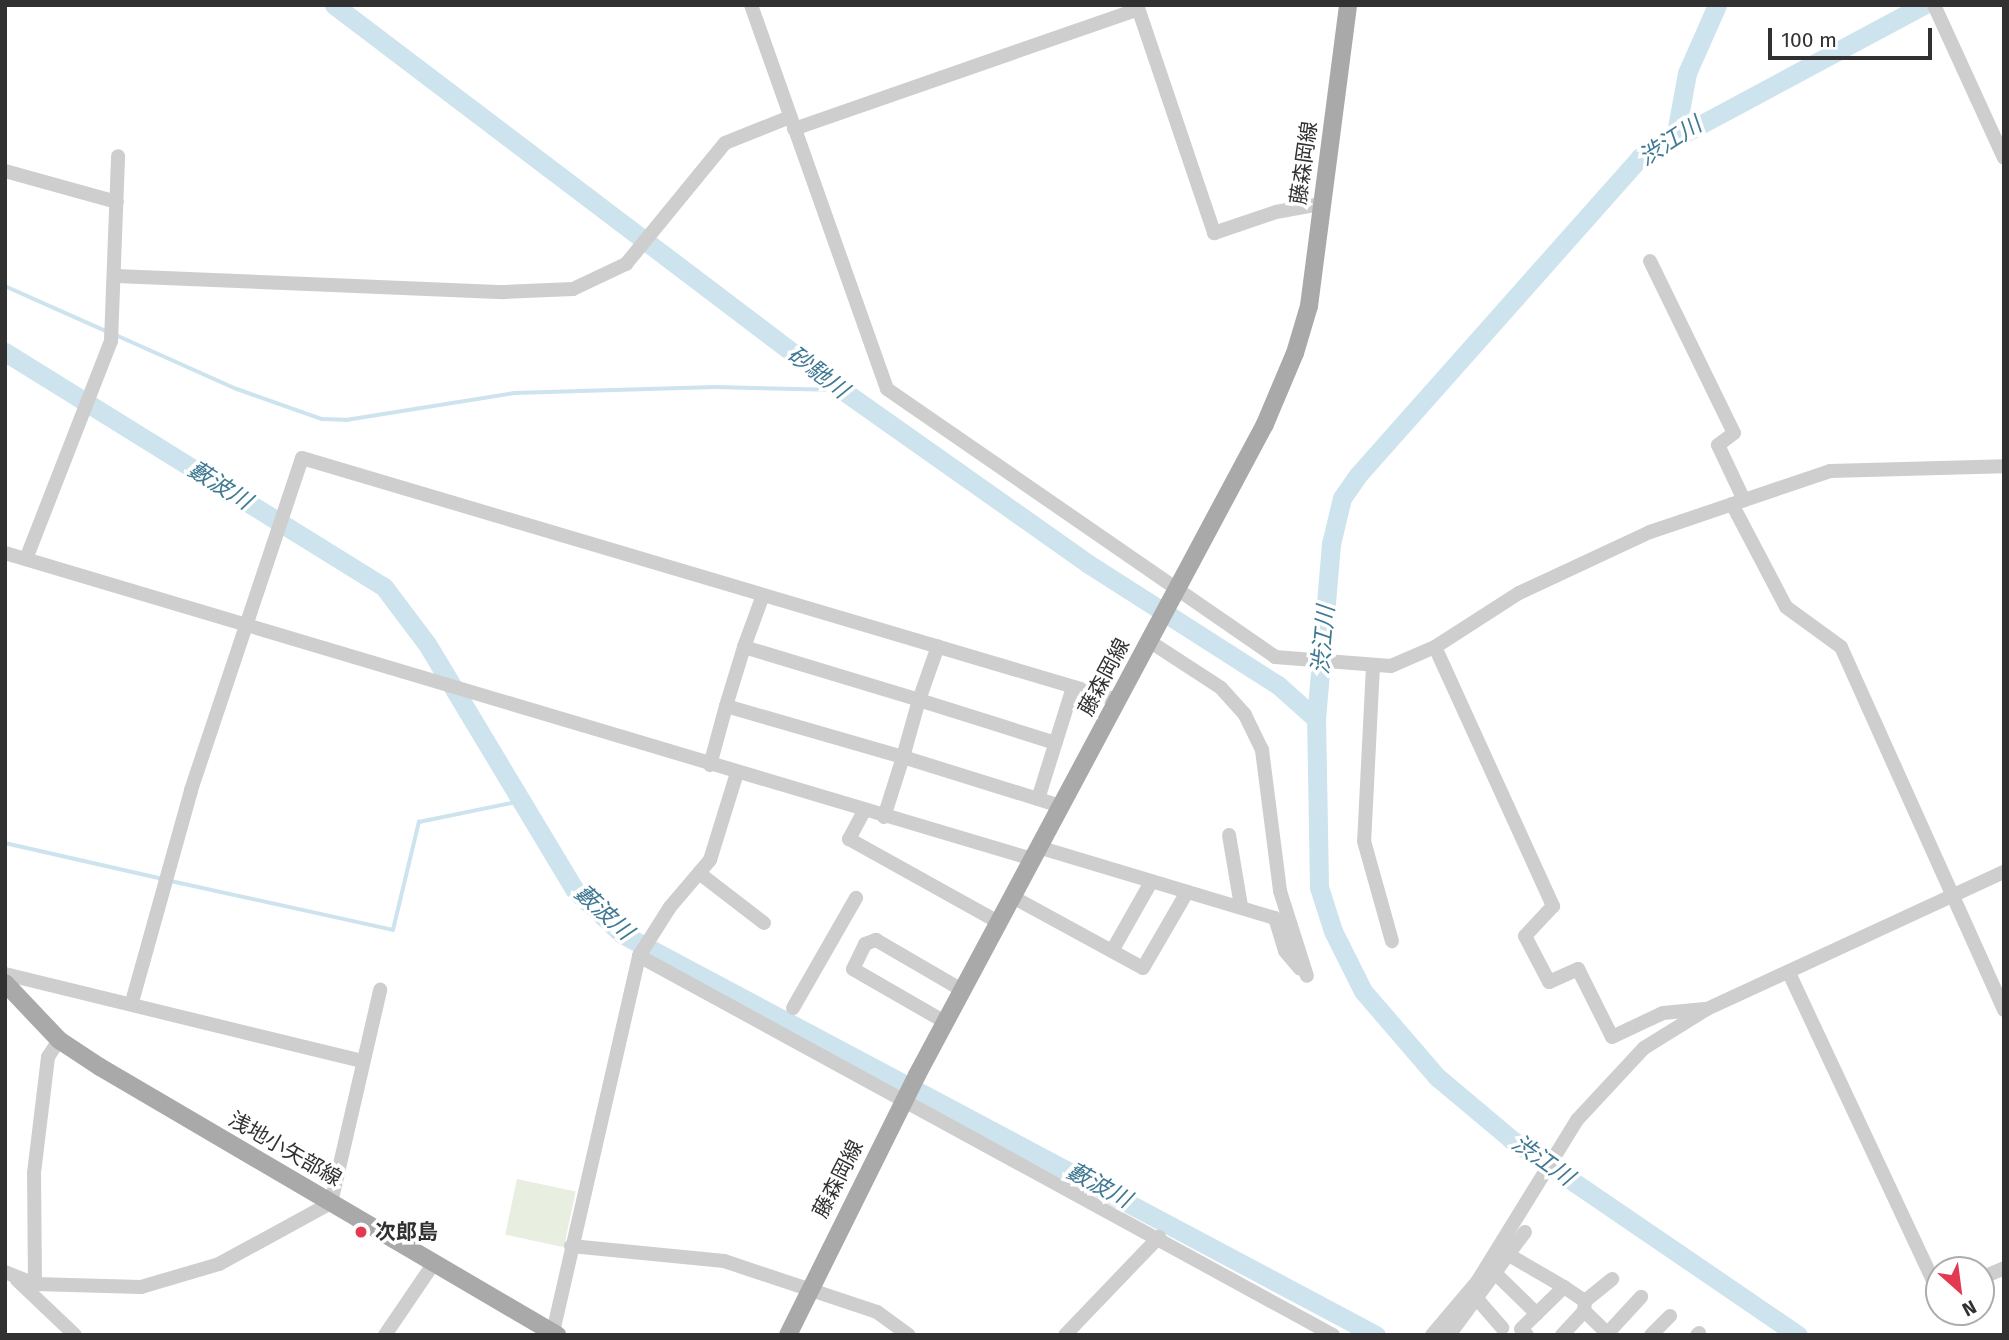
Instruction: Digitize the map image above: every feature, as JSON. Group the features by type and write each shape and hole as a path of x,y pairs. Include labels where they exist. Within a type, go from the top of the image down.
{"main road":[{"name":"藤森岡線","path":"788,1335 809,1287 944,1022 1265,424 1295,353 1309,306 1348,5"},
{"name":"浅地小矢部線","path":"5,983 59,1040 555,1334"}],"street":[{"path":"751,5 887,389 1275,657 1391,666 1435,647 1519,593 1650,532 1830,471 2004,466"},
{"path":"1934,5 2004,158"},
{"path":"116,276 504,292 573,289 626,264 725,144 1138,7 1214,233 1276,212 1321,204"},
{"path":"26,559 111,341 116,276 118,156"},
{"path":"5,171 117,202"},
{"path":"1650,261 1734,433 1718,445 1738,502 1786,607 1841,647 2004,1010"},
{"path":"132,1002 191,790 302,458 1118,700"},
{"path":"5,553 246,624 474,697 884,817 1151,881 1241,906 1275,918 1285,951 1307,976 1280,891 1262,750 1245,715 1221,688 1149,641"},
{"path":"710,765 744,647 763,595"},
{"path":"884,817 938,646"},
{"path":"744,647 1055,743"},
{"path":"1435,647 1553,906 1525,936 1549,982 1578,970 1612,1037 1663,1013 1707,1009"},
{"path":"1373,666 1364,841 1392,941"},
{"path":"1038,799 1073,687"},
{"path":"726,706 1060,806"},
{"path":"555,1334 571,1246 639,956 652,932 699,873 719,842 737,773"},
{"path":"864,811 849,839 998,922"},
{"path":"1229,835 1241,906"},
{"path":"1433,1335 1477,1282 1577,1120 1644,1048 1707,1009 2004,872"},
{"path":"699,873 764,923"},
{"path":"1112,951 1151,881"},
{"path":"1011,896 1143,968 1187,892"},
{"path":"793,1008 856,898"},
{"path":"944,1022 853,969 865,944 876,940 962,990"},
{"path":"639,956 1159,1237 1333,1335"},
{"path":"1789,973 1925,1263"},
{"path":"5,974 132,1002 362,1061"},
{"path":"7,1272 35,1284 124,1289 166,1281 219,1264 331,1203 380,990"},
{"path":"35,1284 34,1173 48,1057 59,1040"},
{"path":"1449,1335 1478,1300 1525,1231"},
{"path":"1065,1335 1159,1237"},
{"path":"571,1246 724,1261 809,1287 877,1312 909,1335"},
{"path":"1509,1255 1564,1287 1585,1306 1606,1333 1642,1297"},
{"path":"385,1335 434,1263"},
{"path":"7,1272 75,1335"},
{"path":"1496,1274 1537,1314"},
{"path":"1562,1335 1585,1306 1612,1279"},
{"path":"1478,1300 1511,1333 1537,1314 1564,1287"},
{"path":"1651,1335 1670,1316"}],"shaded area":[{"path":"517,1179 576,1191 564,1247 505,1235"}],"waterway":[{"name":"砂馳川","path":"334,5 842,390 1087,563 1278,685 1316,719"},
{"path":"1676,133 1687,73 1717,5"},
{"name":"渋江川","path":"1798,1335 1511,1139 1437,1077 1363,991 1333,931 1319,887 1316,719 1331,544 1342,498 1358,475 1640,157 1924,5"},
{"path":"5,286 106,331"},
{"path":"116,335 237,389 322,419 346,420 514,393 715,387 842,390"},
{"name":"藪波川","path":"5,352 384,587 427,644 575,890 622,934 1376,1335"},
{"path":"171,881 393,930 419,822 521,801"},
{"path":"5,843 164,879"}],"place":[{"name":"次郎島","path":"361,1232"}]}
